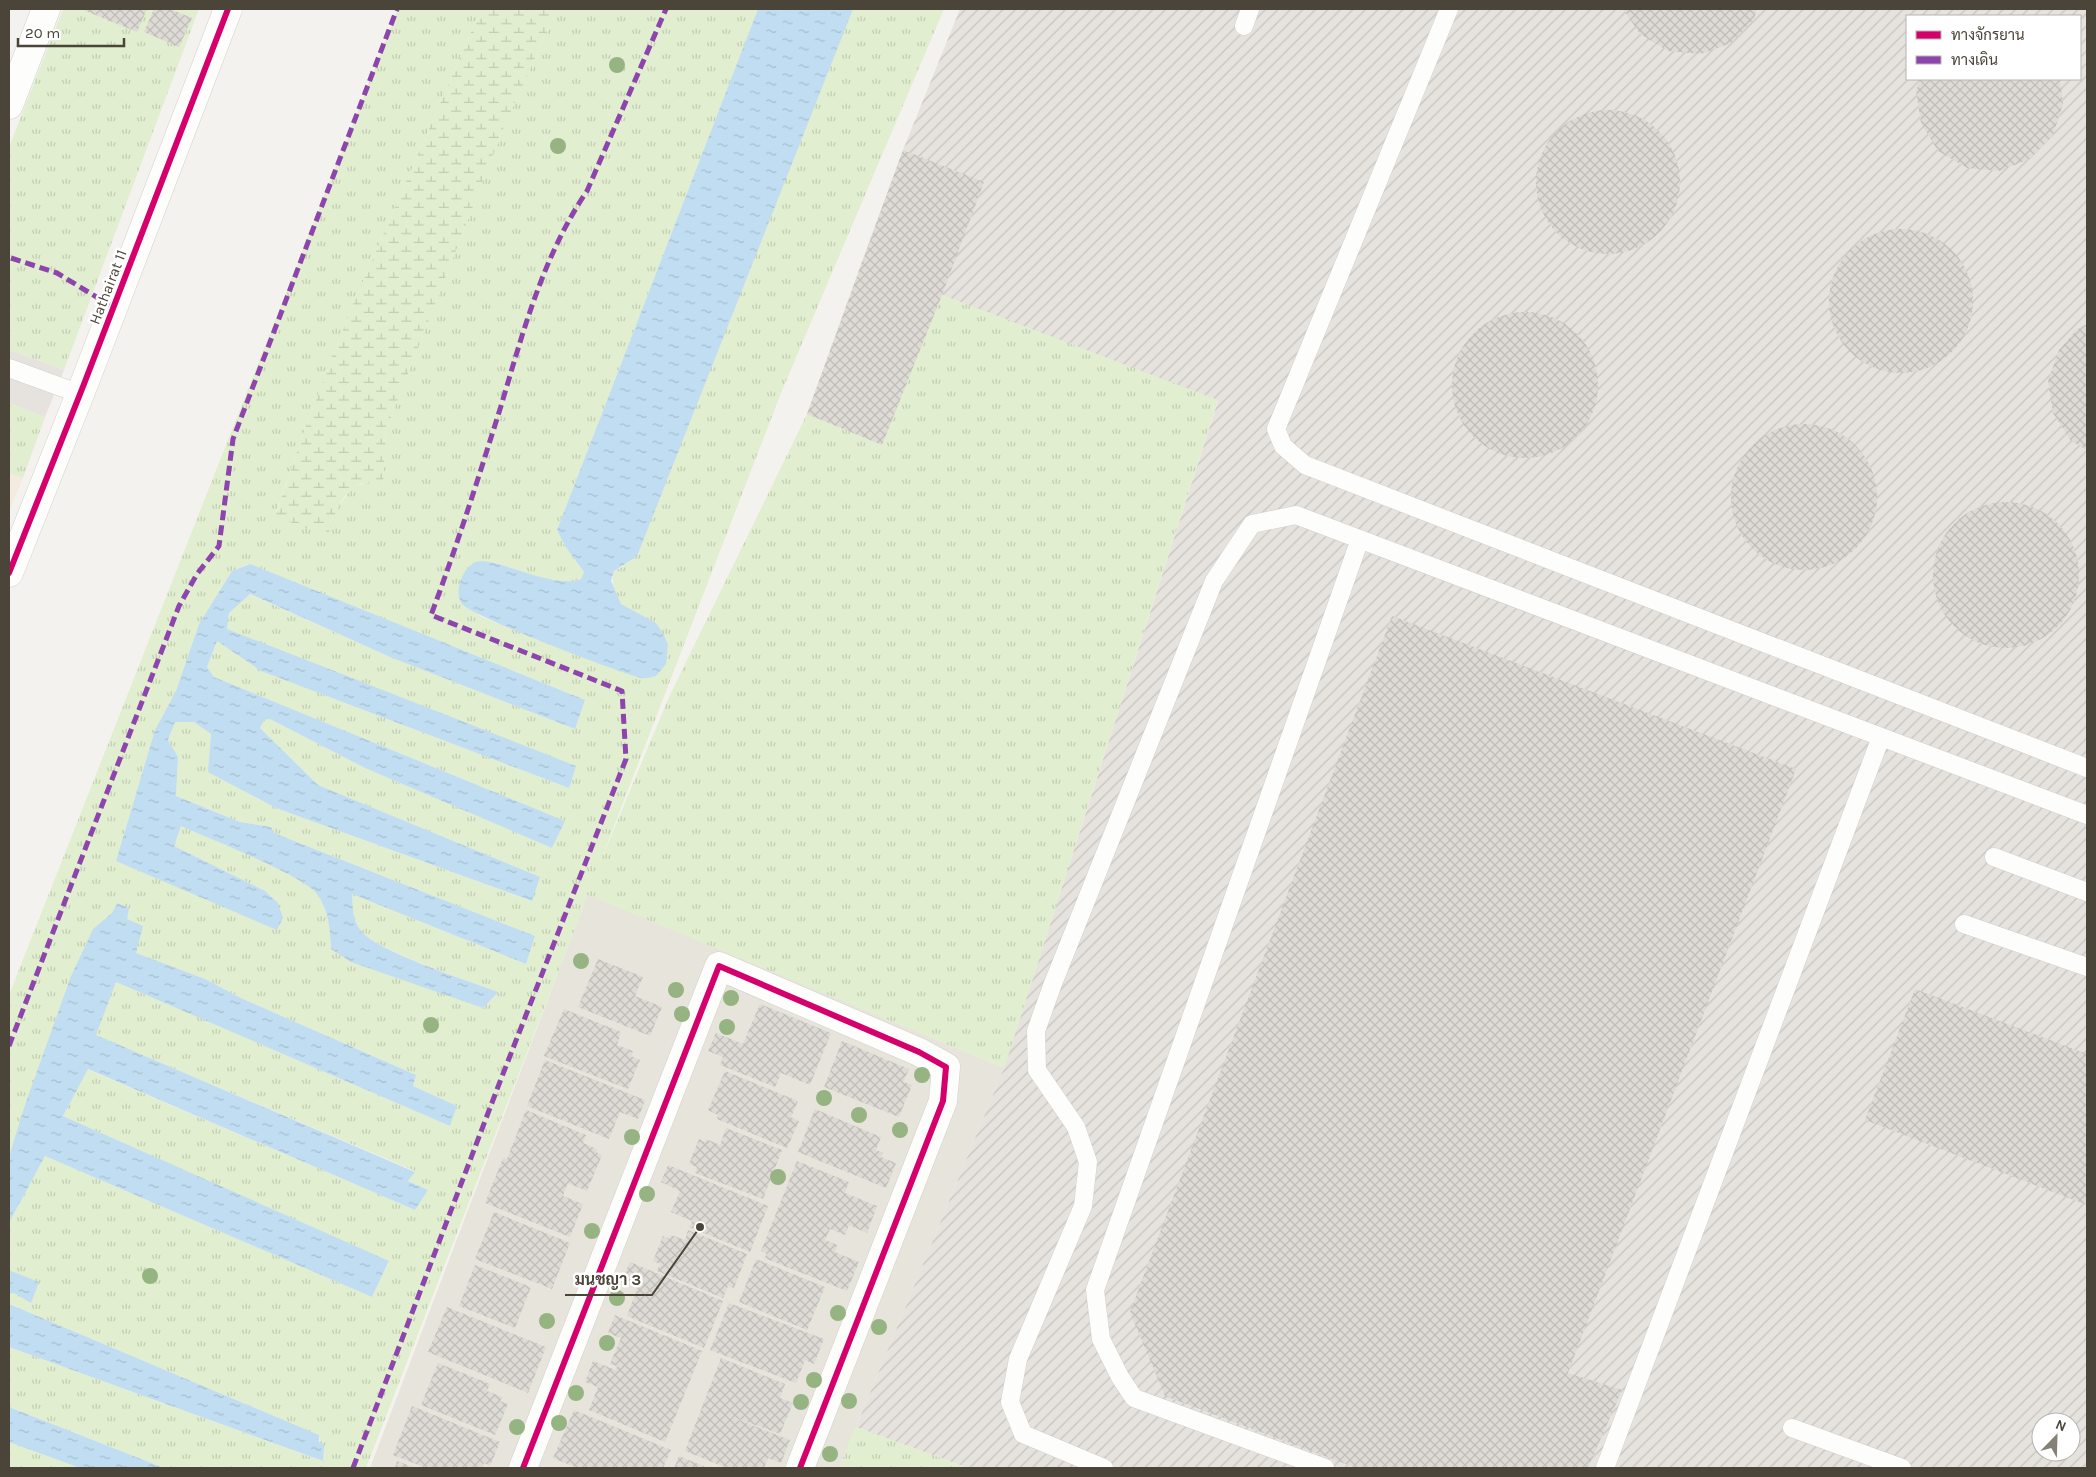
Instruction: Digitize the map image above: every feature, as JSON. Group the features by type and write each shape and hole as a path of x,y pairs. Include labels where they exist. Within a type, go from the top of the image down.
{"street":[{"path":"9,105 46,9"},
{"name":"Hathairat 11","path":"9,573 228,9"},
{"path":"523,1468 719,966 919,1052 946,1068 942,1101 800,1468"}],"lane":[{"path":"1244,26 1250,9"},
{"path":"1450,9 1276,429 1283,446 1305,465 2087,768"},
{"path":"9,368 80,394"},
{"path":"1104,1468 1024,1434 1010,1402 1018,1359 1083,1206 1088,1162 1076,1127 1037,1070 1036,1031 1214,581 1252,524 1296,516 2087,815"},
{"path":"1325,1468 1134,1398 1120,1377 1101,1339 1095,1290 1360,539"},
{"path":"1605,1468 1880,737"},
{"path":"1994,857 2087,892"},
{"path":"1964,924 2087,967"},
{"path":"1792,1428 1902,1468"}],"shaded area":[{"path":"960,9 2087,9 2087,1468 968,1468 856,1427 1004,1068 1218,401 861,264 903,150"},
{"path":"9,350 64,370 45,417 9,403"},
{"path":"9,473 23,478 9,512"},
{"path":"588,894 1004,1068 839,1468 370,1468"}],"green space":[{"path":"63,9 199,9 64,370 9,350 9,147"},
{"path":"398,9 481,9 354,302 306,426 275,515 327,536 333,515 352,487 367,483 383,487 386,430 504,127 557,9 758,9 557,530 565,546 584,572 581,579 560,582 495,563 486,563 471,564 460,582 463,605 484,618 611,668 643,678 656,676 665,664 668,645 639,622 621,604 613,583 614,571 622,567 853,9 944,9 781,393 599,865 669,697 807,414 861,264 1218,400 1004,1068 588,895 366,1468 164,1468 9,1407 9,1347 322,1461 319,1435 9,1304 9,1294 39,1282 9,1270 9,1220 45,1156 372,1297 389,1262 63,1116 87,1069 415,1210 428,1190 408,1181 415,1171 95,1035 116,982 450,1126 457,1106 413,1086 416,1075 243,999 205,979 135,953 112,913 93,929 71,976 9,1157 9,995","holes":["249,564 585,700 575,729 390,657 249,594 229,613 227,629 569,788 261,671 217,641 207,667 214,677 565,821 552,848 365,768 270,719 264,720 260,728 318,785 540,877 531,901 276,808 209,772 211,734 194,722 175,722 168,740 178,757 176,796 240,822 271,827 274,833 535,936 526,964 352,894 356,922 361,931 370,939 403,956 497,992 483,1008 331,949 329,927 324,907 317,894 308,886 275,867 181,825 174,846 265,891 278,903 160,879 116,861 155,730 176,691 199,624 232,571"]},
{"path":"481,9 557,9 504,127 386,430 383,488 368,483 352,488 336,512 328,537 275,516 306,426 354,302"},
{"path":"9,403 45,417 23,478 9,473"},
{"path":"856,1427 968,1468 839,1468"},
{"path":"9,1442 80,1468 9,1468"}],"water":[{"path":"758,9 853,9 637,556 614,571 611,581 621,604 656,623 668,645 666,664 656,676 641,678 547,644 471,610 462,604 459,594 460,583 468,568 480,561 506,566 554,580 568,581 581,579 584,572 565,546 557,530"},
{"path":"250,564 585,700 575,729 390,657 250,594 229,613 227,629 576,766 569,788 261,671 217,641 207,667 214,677 565,821 552,848 365,768 270,719 264,720 260,728 318,785 540,877 532,901 276,808 208,772 211,734 194,722 175,722 168,740 178,757 176,796 240,822 271,827 274,833 535,936 526,964 352,894 358,927 370,939 403,956 498,992 483,1008 351,962 331,949 329,927 324,907 317,894 308,886 275,867 181,826 174,846 265,891 278,903 283,918 277,930 116,861 155,730 176,691 199,624 232,571"},
{"path":"117,903 129,908 127,919 143,926 136,953 205,979 243,999 416,1075 413,1086 457,1106 450,1126 116,982 96,1035 415,1172 408,1181 428,1190 415,1210 88,1069 63,1116 389,1261 372,1297 45,1156 9,1220 9,1157 24,1108 71,976 93,929 112,913"},
{"path":"9,1270 39,1282 31,1303 14,1293 9,1294"},
{"path":"9,1304 319,1435 319,1442 324,1444 323,1461 9,1347"},
{"path":"9,1407 164,1468 80,1468 9,1442"}],"building":[{"path":"81,9 147,9 137,32"},
{"path":"154,9 170,9 192,18 179,47 144,32"},
{"path":"1623,9 1757,9 1754,19 1731,43 1701,54 1668,51 1640,34"},
{"path":"1920,80 2060,80 2063,104 2053,135 2030,159 1999,171 1967,168 1938,151 1921,123 1916,91"},
{"path":"1608,110 1636,115 1659,131 1675,154 1680,182 1675,210 1659,233 1636,249 1608,254 1580,249 1557,233 1541,210 1536,182 1541,154 1557,131 1580,115"},
{"path":"903,150 984,182 942,295 882,445 807,414"},
{"path":"1901,229 1929,234 1952,250 1968,273 1973,301 1968,329 1952,352 1929,368 1901,373 1873,368 1850,352 1834,329 1829,301 1834,273 1850,250 1873,234"},
{"path":"1525,312 1553,318 1576,334 1592,357 1598,385 1592,413 1576,436 1553,452 1525,458 1497,452 1474,436 1458,413 1452,385 1458,357 1474,334 1497,318"},
{"path":"2087,324 2087,450 2071,441 2053,413 2048,381 2059,350 2076,330"},
{"path":"1804,424 1832,430 1855,446 1871,469 1877,497 1871,525 1855,548 1832,564 1804,570 1776,564 1753,548 1737,525 1731,497 1737,469 1753,446 1776,430"},
{"path":"2006,502 2034,508 2057,524 2073,547 2079,575 2073,603 2057,626 2034,642 2006,648 1978,642 1955,626 1939,603 1933,575 1939,547 1955,524 1978,508"},
{"path":"1392,616 1796,769 1568,1373 1622,1390 1588,1468 1356,1468 1165,1396 1130,1312"},
{"path":"598,959 643,977 635,996 662,1007 650,1036 578,1007"},
{"path":"1915,989 2087,1054 2087,1205 1865,1120"},
{"path":"760,1004 831,1033 810,1085 781,1073 775,1087 720,1065 723,1057 708,1051 716,1033 743,1044"},
{"path":"564,1009 621,1032 617,1045 633,1051 631,1056 640,1060 628,1089 544,1056"},
{"path":"842,1041 909,1069 903,1082 912,1085 899,1117 824,1087"},
{"path":"545,1060 645,1100 638,1119 620,1112 609,1139 527,1106"},
{"path":"725,1071 798,1101 791,1117 799,1121 787,1148 717,1119 718,1115 708,1110"},
{"path":"815,1109 881,1137 876,1150 883,1153 881,1157 896,1163 886,1188 798,1152"},
{"path":"526,1110 586,1135 583,1143 597,1149 596,1152 602,1155 587,1191 568,1183 563,1196 583,1204 570,1237 485,1203 503,1158 507,1159"},
{"path":"726,1128 782,1150 763,1199 695,1173 697,1167 689,1164 699,1139 705,1142 706,1139 720,1145"},
{"path":"797,1161 849,1182 845,1193 877,1206 867,1233 849,1225 845,1235 830,1229 825,1240 837,1245 835,1252 859,1262 847,1291 764,1258 767,1254 761,1251"},
{"path":"668,1165 768,1206 750,1252 689,1227 692,1221 671,1212 680,1191 661,1182"},
{"path":"494,1212 570,1243 552,1289 475,1259"},
{"path":"688,1230 747,1254 734,1288 728,1286 723,1298 657,1271 660,1264 653,1261 663,1236 670,1239 671,1235 685,1240"},
{"path":"756,1259 825,1287 807,1330 739,1302"},
{"path":"630,1262 723,1301 704,1348 627,1316 637,1289 621,1282"},
{"path":"475,1265 531,1287 515,1328 459,1306"},
{"path":"729,1303 824,1339 814,1364 805,1360 796,1383 710,1350"},
{"path":"447,1307 546,1347 528,1393 428,1352"},
{"path":"615,1315 702,1351 665,1442 589,1410 598,1387 585,1382 593,1361 616,1370 617,1366 610,1364 621,1338 608,1333"},
{"path":"721,1358 785,1384 780,1398 793,1403 780,1434 727,1415 790,1440 781,1463 768,1458 764,1468 727,1468 685,1451"},
{"path":"438,1363 490,1384 487,1391 502,1397 500,1401 508,1404 495,1435 421,1405"},
{"path":"412,1406 500,1442 490,1466 484,1463 482,1468 426,1468 393,1455"},
{"path":"574,1410 671,1450 663,1468 577,1468 553,1458"},
{"path":"679,1456 708,1468 674,1468"},
{"path":"397,1461 416,1468 395,1468"}],"marked path":[{"path":"9,1046 179,606 197,574 219,546 233,439 397,9"},
{"path":"353,1468 501,1079 626,759 622,691 431,615 468,511 526,323 546,268 558,242 587,191 666,9"},
{"path":"11,258 57,273 113,307"}],"cycle path":[{"path":"9,573 84,384 228,9"},
{"path":"523,1468 719,966 919,1052 946,1067 943,1101 800,1468"}],"place":[{"name":"มนชญา 3","path":"700,1227"}]}
